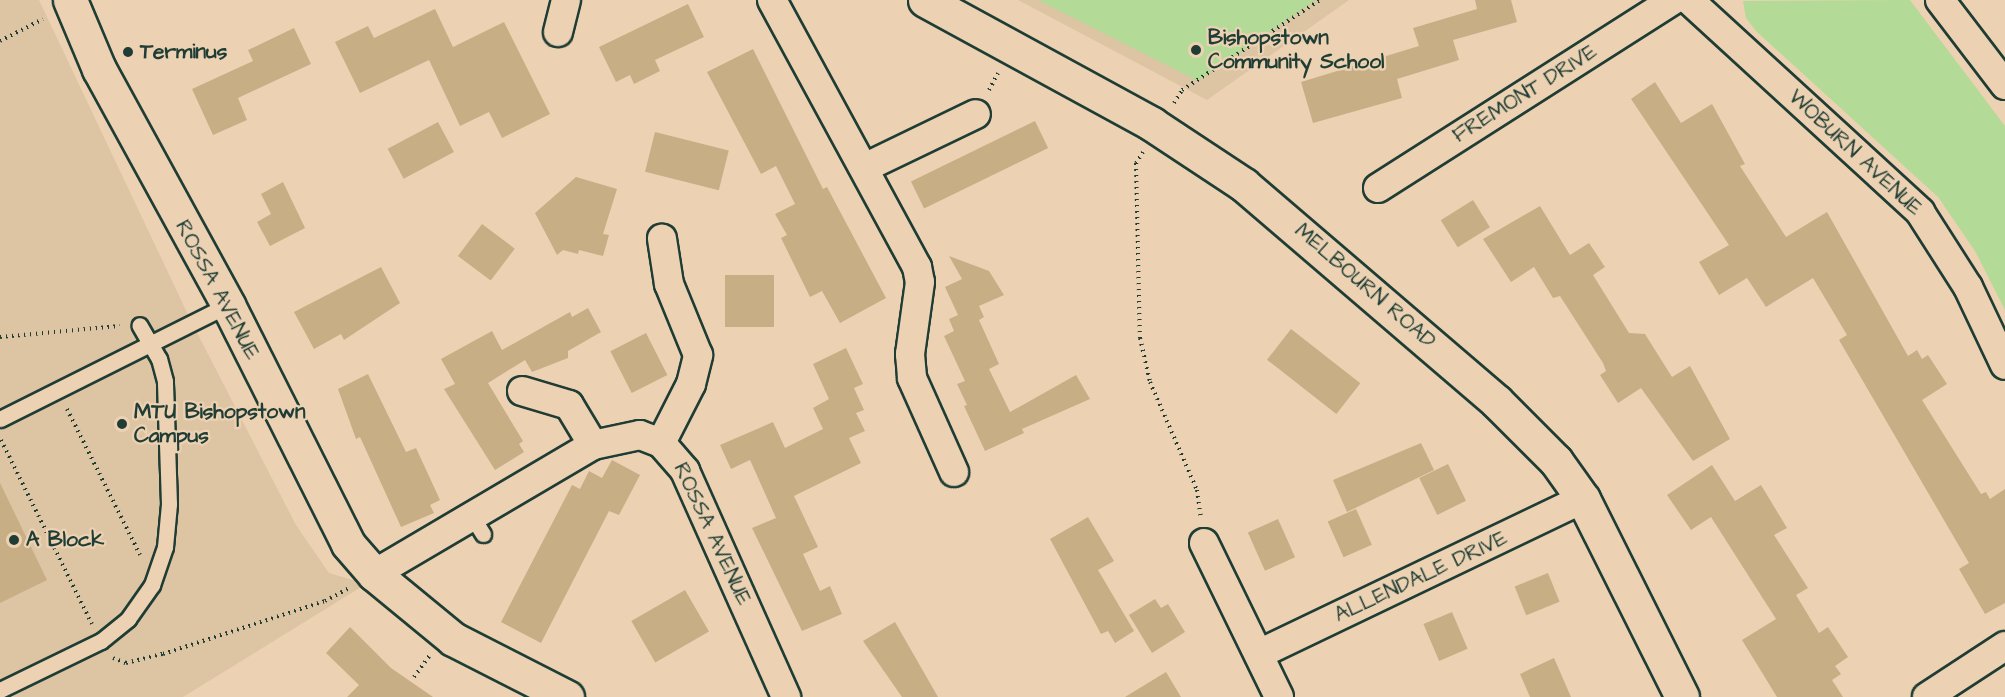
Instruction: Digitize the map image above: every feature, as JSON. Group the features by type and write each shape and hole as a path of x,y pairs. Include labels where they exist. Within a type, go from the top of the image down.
{"street":[{"name":"ROSSA AVENUE","path":"70,0 99,69 228,305 324,501 348,544 374,574 453,639 567,697"},
{"path":"558,32 566,0"},
{"path":"772,0 917,267 920,282 909,361 912,378 954,472"},
{"name":"MELBOURN ROAD","path":"925,0 1158,127 1245,185 1367,286 1525,429 1584,499 1682,697"},
{"name":"FREMONT DRIVE","path":"1378,188 1673,0"},
{"name":"WOBURN AVENUE","path":"1689,0 1920,212 1968,287 2005,365"},
{"path":"1940,0 2005,86"},
{"path":"864,168 976,114"},
{"path":"661,443 691,384 698,355 669,285 662,239"},
{"path":"522,391 569,405 593,445"},
{"name":"ROSSA AVENUE","path":"374,574 478,526 593,445 627,434 661,443 685,471 786,697"},
{"name":"ALLENDALE DRIVE","path":"1258,654 1584,499"},
{"path":"1204,543 1279,697"},
{"path":"1927,697 2005,646"}],"lane":[{"path":"0,419 228,305"},
{"path":"0,690 101,641 128,619 153,581 165,547 169,504 165,381 139,325"}],"path":[{"path":"1204,543 1197,490 1150,382 1140,338 1136,163 1182,90 1320,0"},
{"path":"0,41 43,19"},
{"path":"976,114 1012,48"},
{"path":"0,337 139,325"},
{"path":"58,389 153,581"},
{"path":"414,677 433,651"}],"shaded area":[{"name":"MTU Bishopstown Campus","path":"0,0 39,0 192,323 296,525 329,573 366,584 183,697 0,697"},
{"name":"Bishopstown Community School","path":"1018,0 1349,0 1207,100"}],"green space":[{"name":"Bishopstown Community School","path":"1038,0 1316,0 1198,81"},
{"path":"1910,0 2005,126 2005,310 1975,251 1938,197 1756,31 1746,18 1743,1"}],"building":[{"path":"1475,0 1511,0 1517,22 1453,40 1459,60 1397,79 1402,98 1313,123 1301,82 1419,46 1413,28 1477,9"},
{"path":"688,4 704,37 655,60 660,71 634,84 630,75 616,82 599,47"},
{"path":"435,9 453,47 504,22 550,114 502,138 489,112 460,126 429,60 360,93 335,42 368,26 374,38"},
{"path":"294,28 311,64 238,98 247,120 213,135 192,89 253,61 248,50"},
{"path":"753,49 823,189 827,187 886,298 840,323 822,291 810,297 781,238 787,235 775,214 795,204 776,166 761,174 707,72"},
{"path":"1655,82 1681,123 1712,104 1745,164 1740,166 1786,237 1827,212 1908,356 1917,350 1922,359 1928,355 1947,384 1922,400 1981,494 1986,492 1990,499 2005,489 2005,603 1985,614 1959,569 1969,563 1839,340 1847,335 1813,278 1766,307 1747,278 1719,295 1699,262 1729,245 1631,99"},
{"path":"1035,121 1048,148 924,208 911,181"},
{"path":"438,122 454,152 404,179 388,149"},
{"path":"655,132 729,150 719,190 645,172"},
{"path":"576,177 617,189 603,234 609,235 603,256 579,250 578,254 563,250 557,255 535,213"},
{"path":"283,182 305,228 270,246 257,222 271,214 261,194"},
{"path":"1473,200 1490,227 1458,247 1441,220"},
{"path":"1540,206 1570,255 1589,243 1605,267 1593,275 1629,333 1645,334 1672,377 1690,366 1730,439 1693,461 1641,388 1618,403 1600,375 1606,371 1603,363 1560,296 1553,298 1534,267 1511,282 1483,239"},
{"path":"482,224 515,249 491,281 458,256"},
{"path":"949,256 989,271 1004,295 979,306 984,317 979,320 999,364 989,369 1010,412 1076,375 1090,399 1022,429 1024,433 985,451 964,406 967,405 957,384 965,381 944,336 954,331 949,319 958,315 945,287 962,279"},
{"path":"381,267 400,303 344,340 341,334 314,349 294,312"},
{"path":"725,275 774,275 774,327 725,327"},
{"path":"588,308 601,332 568,351 568,358 532,372 525,360 488,383 523,441 519,444 524,452 495,470 444,389 455,384 441,359 492,331 502,350 570,312 572,317"},
{"path":"1291,329 1360,383 1336,414 1267,360"},
{"path":"646,333 667,375 632,393 610,351"},
{"path":"846,348 863,384 854,388 864,410 856,413 865,431 849,438 861,463 794,496 818,547 803,554 820,591 830,586 842,614 802,631 752,528 776,518 750,460 731,469 720,445 773,422 785,448 823,429 813,408 829,399 813,364"},
{"path":"368,374 406,452 416,448 440,500 430,505 434,513 401,527 360,437 356,439 338,389"},
{"path":"1421,443 1434,470 1347,512 1333,480"},
{"path":"612,460 640,475 619,515 609,511 541,643 501,622 572,485 580,489 589,471 602,478"},
{"path":"1448,464 1466,501 1437,515 1419,478"},
{"path":"1712,465 1735,501 1761,485 1787,528 1774,535 1808,588 1796,595 1819,633 1828,627 1848,657 1835,666 1841,674 1832,680 1843,697 1777,697 1742,640 1776,619 1711,517 1691,530 1667,495"},
{"name":"A Block","path":"0,483 47,580 0,603"},
{"path":"1356,509 1372,545 1344,557 1328,522"},
{"path":"1088,517 1114,561 1098,570 1134,631 1115,643 1108,631 1101,634 1050,539"},
{"path":"1278,519 1295,557 1265,571 1248,532"},
{"path":"1548,573 1560,602 1526,615 1515,586"},
{"path":"685,590 709,632 655,663 631,621"},
{"path":"1155,599 1161,608 1168,604 1185,632 1152,653 1129,615"},
{"path":"1452,612 1468,649 1439,661 1423,624"},
{"path":"895,622 938,697 902,697 863,641"},
{"path":"350,627 391,668 433,697 347,697 359,685 326,653"},
{"path":"1554,658 1571,697 1530,697 1520,674"},
{"path":"1166,672 1181,697 1125,697"}],"place":[{"name":"Bishopstown Community School","path":"1196,50"},
{"name":"Terminus","path":"128,52"},
{"name":"MTU Bishopstown Campus","path":"122,424"},
{"name":"A Block","path":"14,540"}]}
